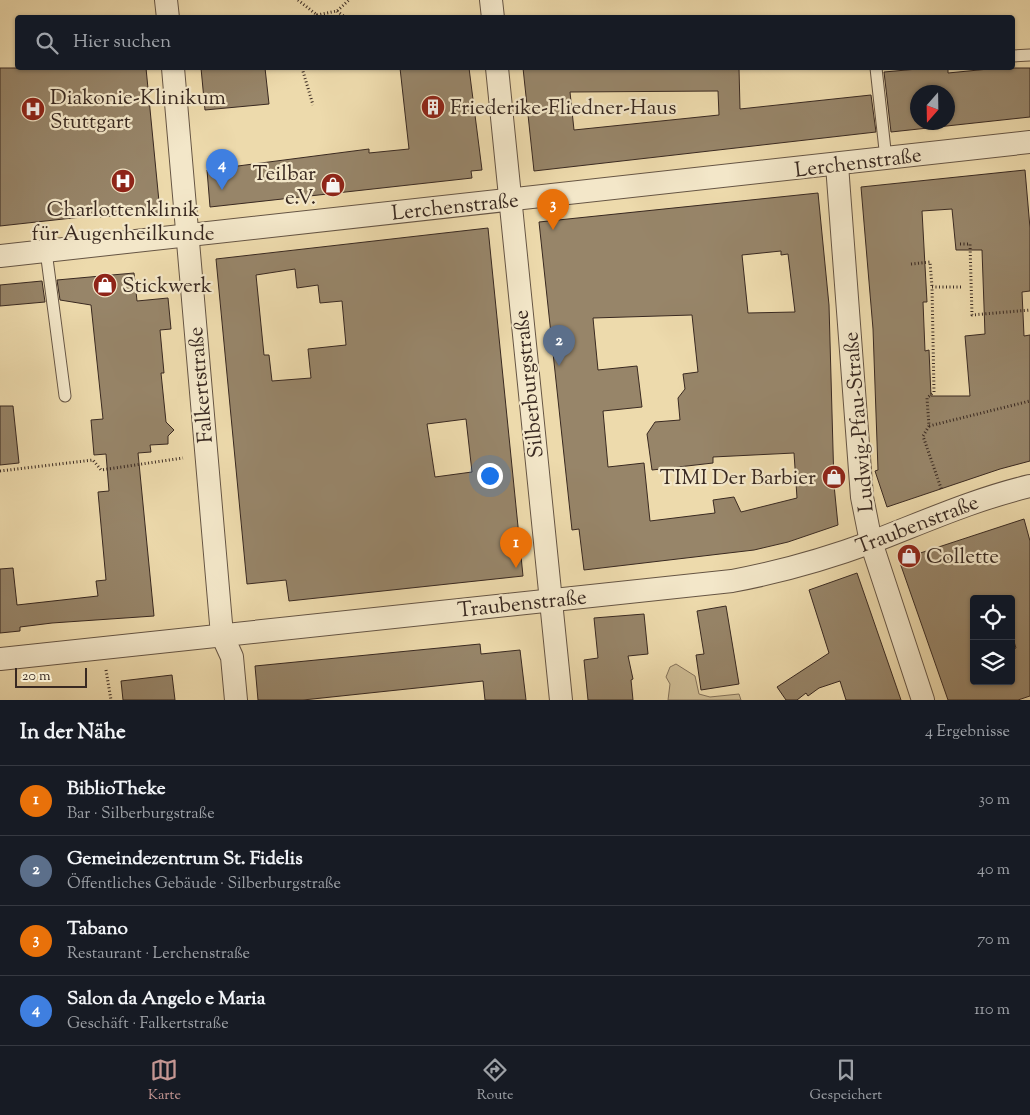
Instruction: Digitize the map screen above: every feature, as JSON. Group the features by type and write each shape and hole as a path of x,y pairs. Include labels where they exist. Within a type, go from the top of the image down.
{"street":[{"path":"166,0 168,15"},
{"path":"491,0 492,15"},
{"name":"Falkertstraße","path":"172,70 222,634 232,657 236,700"},
{"name":"Silberburgstraße","path":"497,70 561,700"},
{"name":"Lerchenstraße","path":"0,256 837,165 1030,142"},
{"name":"Ludwig-Pfau-Straße","path":"837,165 862,497 871,542 923,700"},
{"name":"Traubenstraße","path":"0,659 732,581 805,564 871,542 948,511 1030,486"}],"lane":[{"path":"1015,56 1030,54"},
{"path":"876,70 886,159"},
{"path":"46,251 65,396"}],"path":[{"path":"298,0 315,15"},
{"path":"320,15 338,11 349,0"},
{"path":"338,11 343,15"},
{"path":"303,70 314,105"},
{"path":"960,244 970,244 972,314 1030,310"},
{"path":"911,264 930,262 934,392 927,398 929,426 923,436 948,511"},
{"path":"932,287 962,287"},
{"path":"929,426 1030,401"},
{"path":"0,471 92,460 102,470 206,455"},
{"path":"106,667 111,700"}],"shaded area":[{"path":"676,664 695,676 699,694 710,697 739,694 741,700 668,700 670,684 666,677 670,667"}],"building":[{"path":"0,68 15,68 15,70 146,70 160,212 100,217 100,215 0,226"},
{"path":"1030,68 1030,117 955,125 955,85 910,85 910,130 891,132 884,72 948,70 948,73"},
{"path":"201,70 265,70 269,104 205,110"},
{"path":"400,70 469,70 482,170 471,171 472,178 210,207 207,170 369,149 369,153 409,149"},
{"path":"523,70 739,70 740,109 871,95 876,132 534,171","holes":["718,91 719,115 574,130 570,92"]},
{"path":"1025,170 1030,228 1030,291 1022,292 1024,336 1030,335 1030,461 1000,469 887,507 875,471 878,470 873,329 861,187","holes":["952,209 956,250 982,250 985,334 965,336 970,396 931,396 929,350 925,351 923,302 927,302 922,211"]},
{"path":"818,193 829,305 834,485 838,525 788,542 754,550 584,570 579,529 572,530 539,222","holes":["781,251 781,255 788,254 795,312 748,313 742,255","692,315 698,372 683,374 685,389 678,398 680,420 655,422 647,434 652,470 713,463 713,457 794,453 797,498 741,512 734,497 713,500 715,513 650,521 644,463 608,467 603,411 642,407 637,366 598,370 593,318"]},
{"path":"488,228 523,576 289,601 286,580 247,584 216,259","holes":["295,269 297,288 318,285 320,303 342,301 346,345 308,349 311,378 272,381 269,355 264,355 256,275","466,419 472,472 435,477 427,424"]},
{"path":"134,273 137,301 168,298 171,329 160,330 164,373 161,373 166,422 174,430 168,436 168,444 150,445 151,452 138,453 154,616 52,623 20,627 20,631 0,633 0,569 13,568 17,605 98,596 96,581 106,580 98,492 109,491 106,454 94,455 91,420 103,419 91,305 60,300 57,280"},
{"path":"42,281 45,302 0,306 0,285"},
{"path":"0,406 13,406 19,463 0,465"},
{"path":"1024,519 1030,541 1030,696 1018,700 948,700 899,560"},
{"path":"857,573 901,700 846,700 840,681 819,688 808,696 806,693 797,700 786,700 777,687 829,653 809,590"},
{"path":"726,606 739,684 701,690 696,655 704,654 697,611"},
{"path":"644,614 648,654 628,656 633,679 631,680 633,700 588,700 584,660 598,658 594,618"},
{"path":"480,644 481,654 520,650 526,700 485,700 483,681 303,700 258,700 255,666"},
{"path":"172,675 175,700 123,700 121,681"}],"place":[{"name":"Friederike-Fliedner-Haus","path":"433,107"},
{"name":"Diakonie-Klinikum Stuttgart","path":"33,109"},
{"name":"Charlottenklinik für Augenheilkunde","path":"123,181"},
{"name":"Teilbar e.V.","path":"333,185"},
{"name":"Salon da Angelo e Maria","path":"222,190"},
{"name":"Tabano","path":"553,230"},
{"name":"Stickwerk","path":"105,285"},
{"name":"Gemeindezentrum St. Fidelis","path":"559,366"},
{"name":"TIMI Der Barbier","path":"834,477"},
{"name":"Collette","path":"909,556"},
{"name":"BiblioTheke","path":"516,568"}]}
